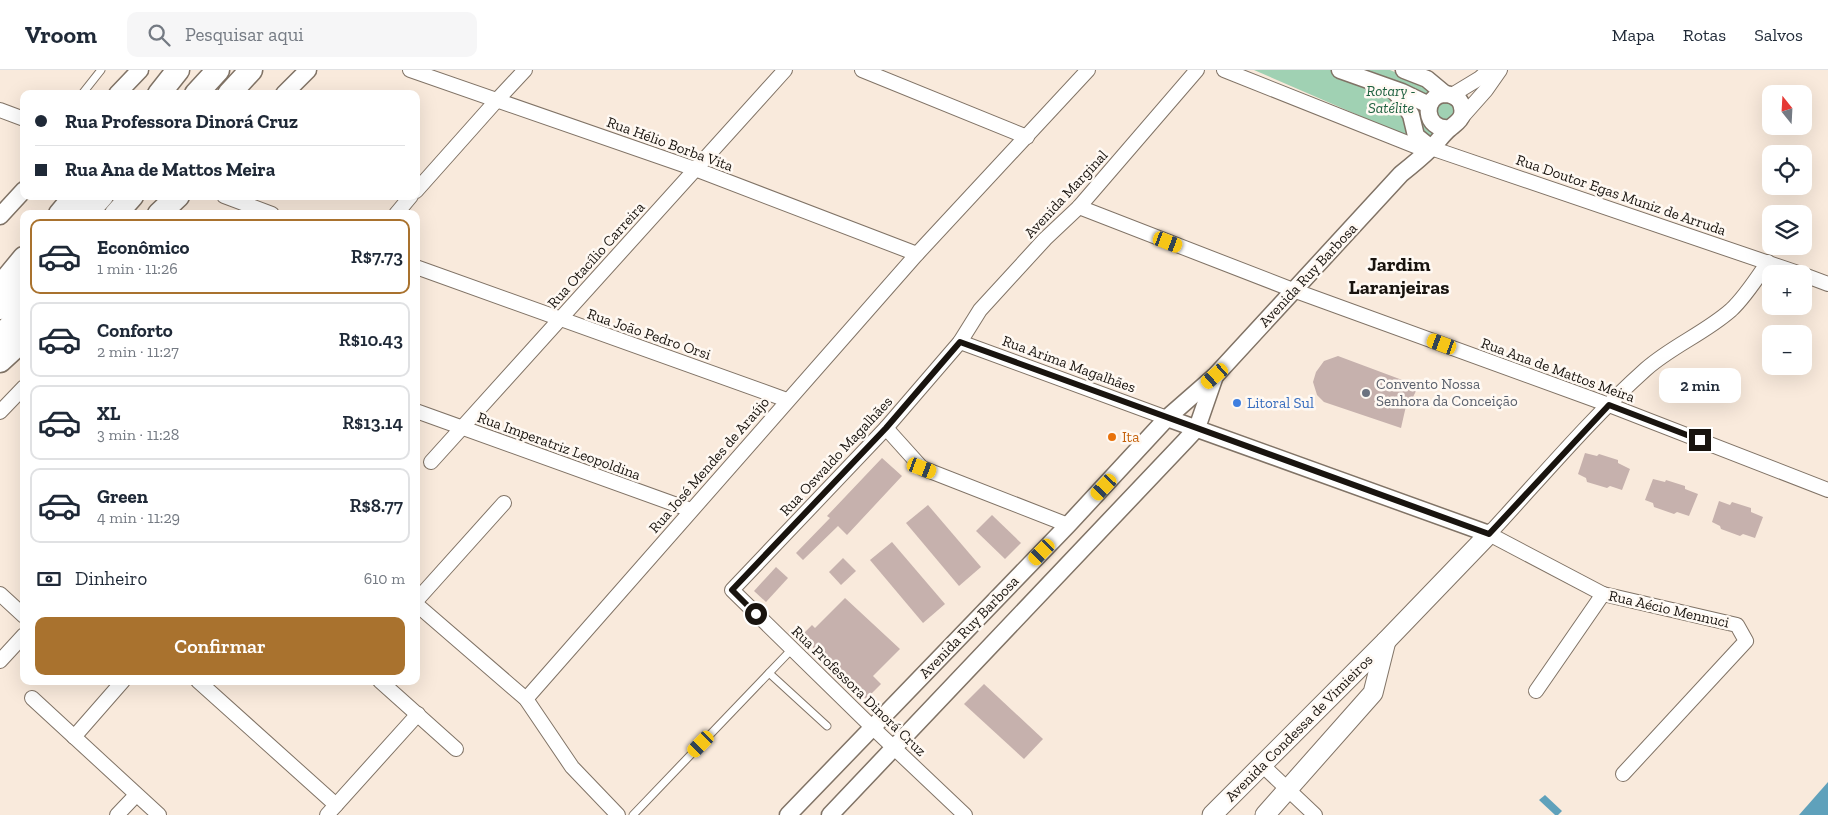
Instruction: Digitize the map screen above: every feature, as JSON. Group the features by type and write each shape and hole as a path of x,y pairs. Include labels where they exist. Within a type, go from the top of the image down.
{"highway":[{"path":"162,90 178,70"},
{"path":"200,90 218,70"},
{"path":"233,90 251,70"},
{"path":"63,210 72,200"},
{"path":"90,210 98,200"},
{"path":"120,210 128,200"},
{"path":"164,210 174,200"},
{"path":"0,287 20,263"},
{"path":"0,308 20,286"},
{"path":"0,337 20,315"},
{"path":"0,362 20,344"}],"main road":[{"name":"Avenida Condessa de Vimieiros","path":"1212,815 1386,641 1489,534"},
{"name":"Avenida Condessa de Vimieiros","path":"1264,815 1373,694 1386,641"}],"street":[{"path":"121,90 140,70"},
{"path":"288,90 308,70"},
{"name":"Rua Hélio Borba Vita","path":"410,70 695,169 917,254"},
{"path":"420,187 525,70"},
{"name":"Rua Otacílio Carreira","path":"431,462 785,70"},
{"path":"862,70 1027,137 1088,70"},
{"name":"Avenida Marginal","path":"960,342 980,310 1045,240 1079,207 1197,70"},
{"path":"1224,70 1431,148"},
{"path":"1340,70 1402,92 1429,110 1434,124 1439,127 1456,122 1463,108 1459,101 1427,79 1404,70"},
{"name":"Avenida Ruy Barbosa","path":"1401,174 1412,156 1421,122 1435,97 1449,94 1480,78 1490,70"},
{"name":"Avenida Ruy Barbosa","path":"788,815 1068,525 1167,418 1215,376 1401,174 1431,148 1486,90 1500,70"},
{"path":"1392,89 1403,101 1411,115 1415,141"},
{"path":"0,110 20,118"},
{"name":"Rua José Mendes de Araújo","path":"526,699 917,254 1027,137"},
{"name":"Rua Doutor Egas Muniz de Arruda","path":"1431,148 1776,265"},
{"path":"0,216 20,194"},
{"path":"177,210 186,200"},
{"path":"235,200 261,210"},
{"path":"400,210 408,200"},
{"name":"Rua Ana de Mattos Meira","path":"1079,207 1293,290 1609,405 1828,490"},
{"name":"Avenida Condessa de Vimieiros","path":"1489,534 1609,405 1660,358 1711,326 1732,309 1768,262"},
{"name":"Rua João Pedro Orsi","path":"420,268 787,400"},
{"name":"Rua Doutor Egas Muniz de Arruda","path":"1812,278 1828,284"},
{"name":"Rua Arima Magalhães","path":"960,342 1167,418"},
{"name":"Rua Oswaldo Magalhães","path":"732,590 886,428 960,342"},
{"name":"Avenida Ruy Barbosa","path":"830,815 1197,428 1215,376"},
{"path":"0,412 20,391"},
{"name":"Rua Imperatriz Leopoldina","path":"420,413 691,510"},
{"name":"Rua Aécio Mennuci","path":"1167,418 1489,534 1604,594 1737,625 1746,641 1623,774"},
{"path":"886,428 922,468 1068,525"},
{"path":"420,598 504,503"},
{"name":"Rua Professora Dinorá Cruz","path":"732,590 965,815"},
{"path":"0,594 20,612"},
{"path":"1536,691 1604,594"},
{"path":"420,606 526,699 572,767 618,815"},
{"path":"0,662 20,640"},
{"path":"74,737 120,685"},
{"path":"202,685 332,810 418,714"},
{"path":"385,685 456,749"},
{"path":"32,698 159,815"},
{"path":"1261,764 1315,815"},
{"path":"117,815 136,795"}],"lane":[{"path":"85,90 101,70"},
{"path":"633,815 792,649"},
{"path":"769,673 827,726"}],"green space":[{"name":"Rotary - Satélite","path":"1254,70 1390,70 1422,84 1453,103 1453,116 1432,135 1411,138"}],"water":[{"path":"1828,782 1828,815 1799,815"},
{"path":"1545,795 1562,811 1558,815 1555,815 1539,800"}],"building":[{"name":"Convento Nossa Senhora da Conceição","path":"1338,356 1413,384 1416,391 1410,403 1406,406 1401,428 1324,402 1317,395 1313,382 1316,372 1324,361"},
{"path":"1585,453 1597,456 1599,454 1618,460 1618,463 1630,469 1622,490 1587,482 1586,478 1578,474"},
{"path":"882,458 902,476 847,535 838,526 803,560 796,553 830,518 827,516"},
{"path":"1653,479 1665,482 1666,480 1685,486 1685,489 1698,494 1689,516 1677,512 1674,514 1654,507 1653,503 1645,500"},
{"path":"1719,501 1730,505 1732,502 1751,508 1751,512 1763,517 1755,538 1743,534 1740,536 1721,529 1720,526 1712,522"},
{"path":"928,505 981,567 959,586 906,523"},
{"path":"992,515 1021,543 1005,559 976,531"},
{"path":"892,542 945,604 923,623 870,560"},
{"path":"843,558 856,571 841,585 829,572"},
{"path":"776,567 788,578 766,602 754,591"},
{"path":"845,598 900,649 873,676 881,684 866,699 801,636 812,625 815,628"},
{"path":"984,684 1043,739 1024,759 964,704"}],"place":[{"name":"Convento Nossa Senhora da Conceição","path":"1366,393"},
{"name":"Litoral Sul","path":"1237,403"},
{"name":"Ita","path":"1112,437"}],"district":[{"name":"Jardim Laranjeiras","path":"1399,276"}],"route":[{"path":"756,614 732,590 886,428 960,342 1489,534 1609,405 1700,440"}]}
